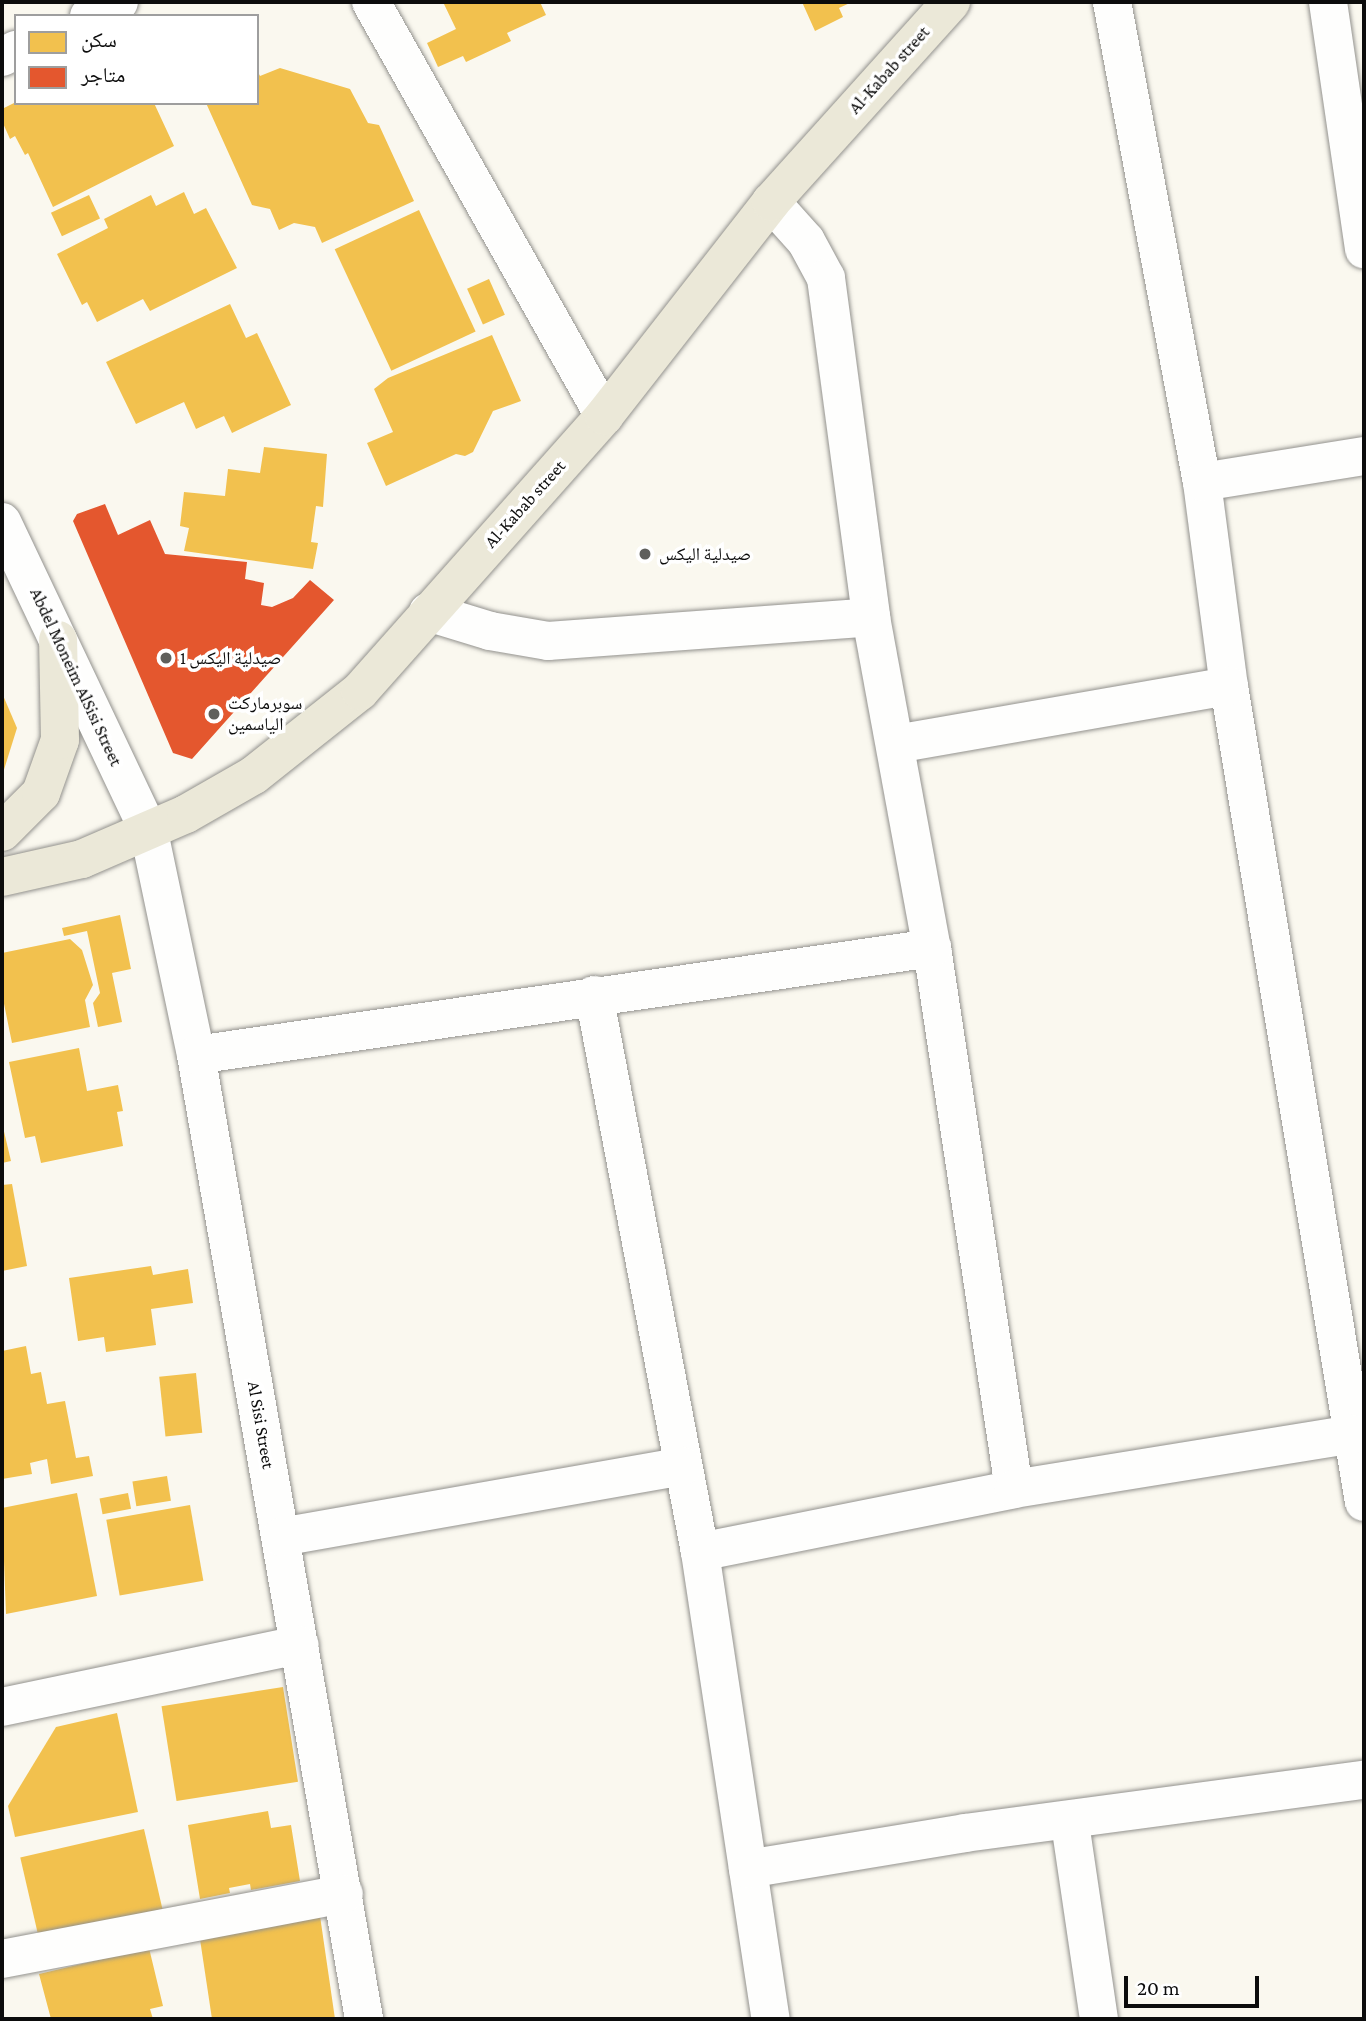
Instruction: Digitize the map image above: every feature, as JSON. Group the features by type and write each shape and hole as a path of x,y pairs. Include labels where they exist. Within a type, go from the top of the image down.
{"main road":[{"name":"Al-Kabab street","path":"2,877 82,859 149,832 254,775 360,691 604,416 771,202 951,2"},
{"path":"2,832 41,793 60,740 58,640"}],"street":[{"path":"93,14 119,2"},
{"path":"371,2 604,416"},
{"path":"1112,2 1202,482 1228,686 1349,1322 1353,1434 1364,1502"},
{"path":"1328,2 1360,199 1364,249"},
{"path":"771,202 806,242 826,278 871,617 932,948 1014,1489"},
{"path":"1202,482 1364,456"},
{"name":"Abdel Moneim AlSisi Street","path":"2,522 149,832"},
{"path":"428,612 490,631 548,641 871,617"},
{"path":"896,744 1228,686"},
{"name":"Al Sisi Street","path":"149,832 196,1055 364,2019"},
{"path":"196,1055 594,995 932,948"},
{"path":"594,995 700,1552 771,2019"},
{"path":"700,1552 1014,1489 1353,1434"},
{"path":"281,1537 683,1466"},
{"path":"2,1707 300,1645"},
{"path":"748,1869 965,1833 1070,1823 1364,1780"},
{"path":"1070,1823 1099,2019"},
{"path":"2,1959 344,1894"}],"building: سكن":[{"path":"443,2 540,2 546,15 507,33 511,41 466,62 463,56 438,67 427,43 456,29"},
{"path":"802,2 852,2 839,8 843,17 815,31"},
{"path":"280,68 350,89 368,123 379,125 414,201 322,243 315,227 294,223 279,230 270,209 252,205 207,105 259,105 259,74 260,76"},
{"path":"14,103 155,105 174,146 53,207 28,153 25,155 15,136 10,139 2,121 2,109"},
{"path":"184,192 194,214 206,208 237,268 150,311 143,299 97,322 87,302 82,305 57,254 108,228 104,219 151,195 156,206"},
{"path":"89,195 100,219 62,236 51,213"},
{"path":"419,210 476,331 391,371 335,249"},
{"path":"489,279 505,315 483,324 467,289"},
{"path":"230,304 246,338 257,333 291,405 232,433 224,416 196,429 184,402 136,424 106,362"},
{"path":"492,335 521,401 493,411 473,452 465,456 456,454 386,486 367,443 393,432 374,389 388,378"},
{"path":"264,447 327,454 323,507 316,506 311,542 318,543 313,569 184,551 189,528 180,526 184,492 225,496 228,469 260,473"},
{"path":"2,693 17,728 2,776"},
{"path":"120,915 131,969 112,973 122,1022 98,1027 93,1003 100,993 87,931 64,936 62,928"},
{"path":"70,939 82,950 93,985 85,1000 90,1027 12,1043 2,994 2,953"},
{"path":"79,1048 87,1091 118,1085 123,1111 117,1112 123,1146 41,1163 35,1136 25,1138 9,1062"},
{"path":"2,1123 11,1161 2,1163"},
{"path":"12,1184 27,1266 2,1271 2,1185"},
{"path":"151,1266 153,1275 188,1269 193,1303 151,1309 156,1345 106,1352 104,1337 78,1341 69,1278"},
{"path":"26,1346 31,1374 41,1372 47,1404 65,1401 76,1458 89,1456 93,1476 51,1484 47,1459 30,1463 32,1474 2,1479 2,1351"},
{"path":"196,1373 202,1433 165,1437 159,1377"},
{"path":"167,1476 171,1501 136,1506 132,1481"},
{"path":"77,1493 97,1596 6,1614 2,1508"},
{"path":"128,1493 131,1509 103,1514 100,1499"},
{"path":"190,1505 203,1581 120,1596 106,1520"},
{"path":"283,1687 298,1782 177,1801 162,1706"},
{"path":"117,1713 138,1812 15,1837 8,1806 56,1727"},
{"path":"268,1811 271,1828 291,1825 300,1881 251,1890 250,1884 229,1888 230,1893 200,1899 188,1825"},
{"path":"144,1829 162,1909 39,1937 20,1858"},
{"path":"319,1909 335,2019 212,2019 198,1926"},
{"path":"149,1948 163,2006 150,2009 153,2019 51,2019 39,1974"}],"building: متاجر":[{"path":"105,504 118,535 150,520 165,554 247,562 245,579 264,583 261,605 272,607 293,598 310,580 334,600 192,759 173,753 73,521 77,514"}],"place":[{"name":"صيدلية اليكس","path":"645,554"},
{"name":"صيدلية اليكس 1","path":"166,658"},
{"name":"سوبرماركت الياسمين","path":"214,714"}]}
